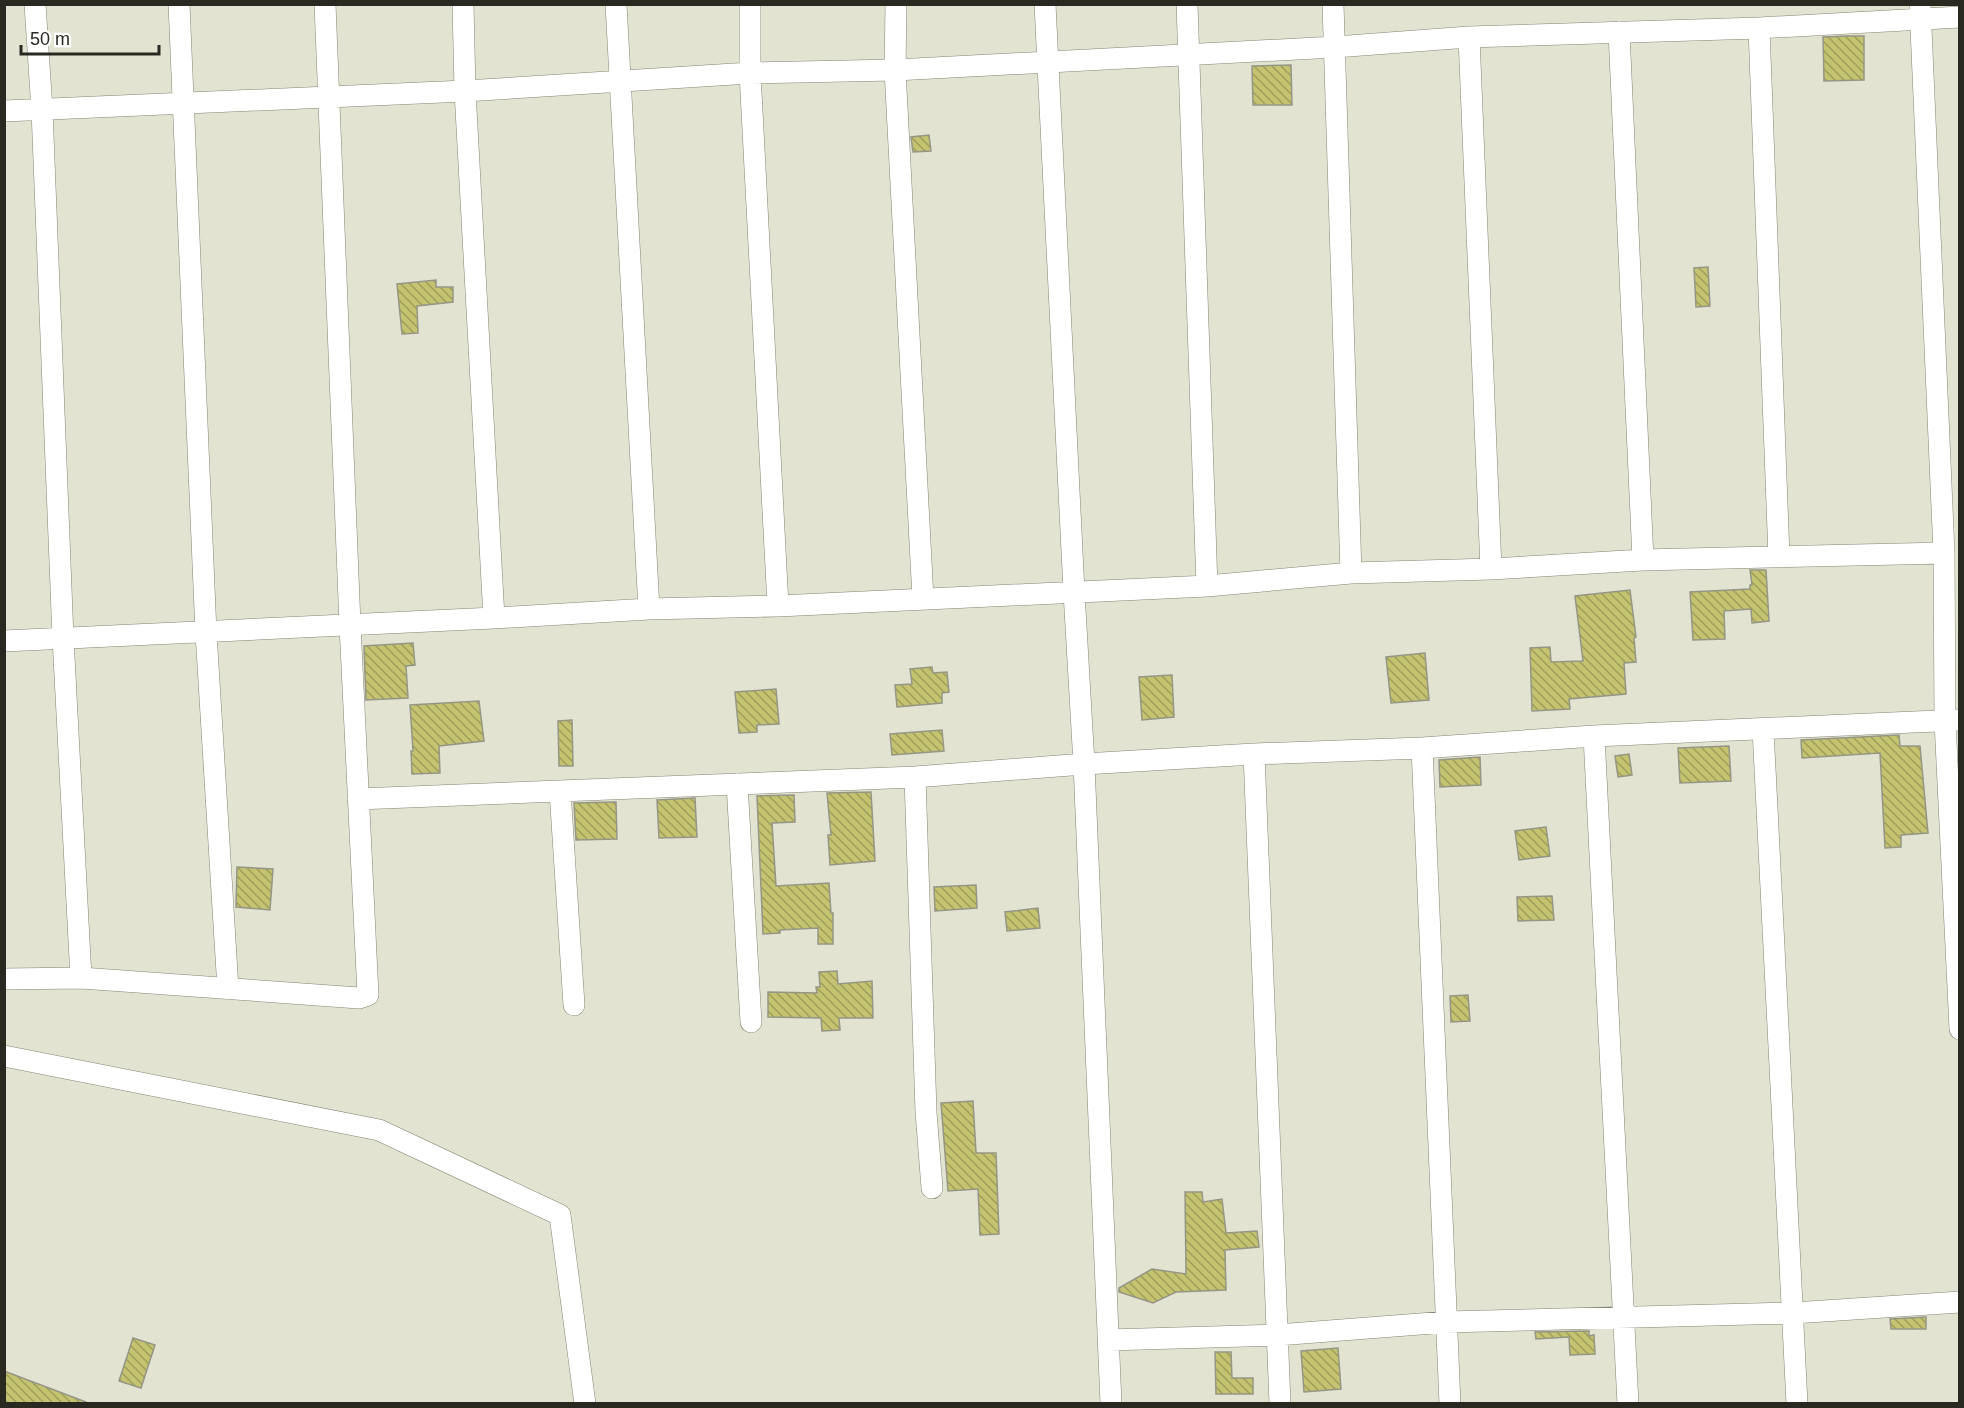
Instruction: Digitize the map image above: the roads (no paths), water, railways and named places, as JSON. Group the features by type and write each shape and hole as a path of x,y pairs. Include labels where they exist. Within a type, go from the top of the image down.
{"street":[{"path":"35,4 42,110 63,638 81,978"},
{"path":"179,4 206,633 228,989"},
{"path":"4,979 81,978 359,998 368,995 350,625 325,4"},
{"path":"463,4 465,91 494,618"},
{"path":"616,4 649,609"},
{"path":"750,4 750,73 778,606"},
{"path":"896,4 895,69 923,599"},
{"path":"1045,4 1084,764 1110,1404"},
{"path":"1187,4 1207,586"},
{"path":"1333,4 1351,573"},
{"path":"4,111 328,98 750,73 895,69 1188,55 1469,37 1759,28 1920,12 1959,17"},
{"path":"1920,12 1949,555 1959,1029"},
{"path":"1759,28 1779,557"},
{"path":"1619,32 1643,560"},
{"path":"1469,37 1491,569"},
{"path":"4,642 649,609 778,606 1207,586 1351,573 1491,569 1643,560 1949,555"},
{"path":"358,799 915,777 1254,754 1422,748 1594,736 1952,720"},
{"path":"1763,729 1797,1404"},
{"path":"1594,736 1628,1404"},
{"path":"1422,748 1450,1404"},
{"path":"1254,754 1280,1404"},
{"path":"915,777 926,1112 932,1188"},
{"path":"737,784 751,1022"},
{"path":"560,791 574,1005"},
{"path":"4,1056 379,1130 560,1215 585,1404"},
{"path":"1108,1340 1277,1335 1446,1322 1793,1313 1959,1302"}]}
